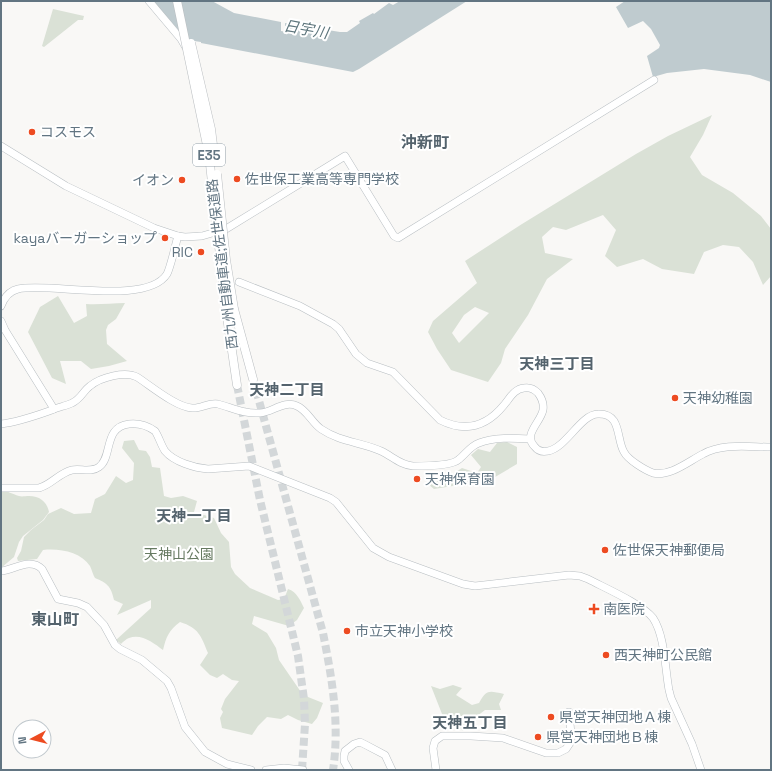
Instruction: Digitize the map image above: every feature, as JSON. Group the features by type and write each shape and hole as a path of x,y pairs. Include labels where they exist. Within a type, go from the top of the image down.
{"highway":[{"name":"西九州自動車道;佐世保道路","path":"178,1 209,156 230,310 253,379"},
{"name":"西九州自動車道;佐世保道路","path":"182,1 214,151 226,260 237,385"}],"street":[{"path":"149,1 181,39 193,60"},
{"path":"178,1 193,60 226,229"},
{"path":"1,146 66,186 154,228 178,236 202,236 226,229 345,156 394,236 401,238 654,80"},
{"path":"1,306 10,292 17,289 100,292 137,288 156,283 167,274 178,236"},
{"path":"239,282 300,306 333,324 339,329 361,359 373,366 393,372 440,420 448,424 465,426 481,424 492,418 516,391 524,388 530,388 540,397 543,408 542,415 531,434 530,439 531,444 538,450 548,452 557,447 594,414 606,415 612,419 619,430 623,452 627,457 653,473 670,472 715,448 734,446 771,447"},
{"path":"1,321 5,330 54,409"},
{"path":"1,424 14,422 72,403 79,399 91,385 98,381 114,376 131,374 179,405 191,408 217,404 236,411 258,413 267,412 285,404 296,406 302,409 320,428 332,435 353,443 382,451 400,463 407,465 448,465 454,463 474,445 480,442 511,438 530,439"},
{"path":"1,488 44,487 54,479 70,471 94,469 99,467 104,459 116,429 124,425 136,424 155,431 165,450 175,459 208,469 249,466 330,498 336,502 373,548 389,557 463,584 475,586 569,576 580,576 588,579 636,605 648,613 655,622 661,638 668,690 692,744 701,770"},
{"path":"1,571 26,564 39,566 58,599 78,603 87,607 104,626 115,645 142,660 167,681 185,727 205,752 227,764 251,770"},
{"path":"436,770 432,748 435,741 442,736 503,738 546,753 558,753 566,748 570,743 571,734 569,712"},
{"path":"350,770 344,761 345,751 354,744 360,742 385,755 392,770"},
{"path":"266,770 284,768 303,770"}],"green space":[{"path":"53,9 84,16 83,20 78,20 44,47 42,46"},
{"path":"712,115 703,135 690,157 702,175 733,193 761,216 771,229 771,276 763,285 753,262 739,247 723,245 704,252 694,274 662,269 643,259 617,267 605,256 616,230 603,215 566,230 553,227 542,237 545,253 573,259 547,279 528,315 505,349 501,363 488,382 451,370 428,332 433,321 477,283 465,261 522,224 668,136","holes":["475,307 489,313 459,343 452,333 464,315"]},
{"path":"58,296 74,323 87,316 86,304 125,303 116,319 108,325 106,330 107,344 127,361 91,369 81,361 60,361 66,384 52,378 28,332 40,307"},
{"name":"天神山公園","path":"134,440 139,450 146,451 150,457 152,467 160,468 164,496 171,498 183,496 197,501 194,512 214,518 221,533 229,542 231,567 235,574 250,588 278,600 284,599 288,589 294,592 300,599 304,608 297,620 289,626 254,616 252,624 267,633 276,648 279,660 303,695 323,703 317,718 312,724 288,715 281,719 267,717 252,735 222,728 220,718 223,712 221,709 225,699 239,681 232,680 223,674 217,678 210,675 200,665 208,653 201,637 195,630 180,622 168,634 163,650 156,644 138,637 128,638 121,644 116,640 151,608 151,600 117,615 123,604 114,600 108,586 95,578 90,566 81,557 63,550 43,550 37,559 18,561 17,558 21,551 24,537 44,520 48,514 61,508 74,514 91,513 95,499 105,494 116,476 126,483 133,480 134,463 122,448 124,441"},
{"path":"507,442 517,447 517,464 490,480 434,489 428,484 445,479 462,468 477,473 481,467 471,455 478,449 490,452 497,443"},
{"path":"1,490 20,496 33,496 40,498 45,503 49,512 43,520 23,536 19,542 14,557 1,568"},
{"path":"453,685 462,688 456,695 472,705 479,703 486,693 495,692 504,694 499,704 501,710 485,710 468,723 463,731 458,726 451,726 444,719 431,686 440,689"}],"water":[{"name":"日宇川","path":"153,1 212,1 234,13 281,22 281,31 286,32 287,26 285,26 285,23 347,32 360,23 359,21 373,13 374,14 389,3 393,5 400,1 467,1 353,72 187,40"},
{"path":"625,1 771,1 771,82 750,75 704,69 667,73 653,77 647,56 659,48 660,45 651,29 643,21 628,28 616,7"}],"tunnel":[{"path":"253,379 323,633 334,701 336,736 333,770"},
{"path":"237,385 260,500 298,656 304,699 305,724 302,770"}],"place":[{"name":"コスモス","path":"32,132"},
{"name":"佐世保工業高等専門学校","path":"237,179"},
{"name":"イオン","path":"182,180"},
{"name":"kayaバーガーショップ","path":"165,238"},
{"name":"RIC","path":"201,252"},
{"name":"天神幼稚園","path":"675,398"},
{"name":"天神保育園","path":"417,479"},
{"name":"佐世保天神郵便局","path":"605,550"},
{"name":"南医院","path":"594,609"},
{"name":"市立天神小学校","path":"347,631"},
{"name":"西天神町公民館","path":"606,655"},
{"name":"県営天神団地Ａ棟","path":"551,717"},
{"name":"県営天神団地Ｂ棟","path":"538,737"}],"district":[{"name":"沖新町","path":"425,142"},
{"name":"天神三丁目","path":"557,363"},
{"name":"天神二丁目","path":"287,389"},
{"name":"天神一丁目","path":"194,515"},
{"name":"東山町","path":"55,619"},
{"name":"天神五丁目","path":"470,722"}]}
